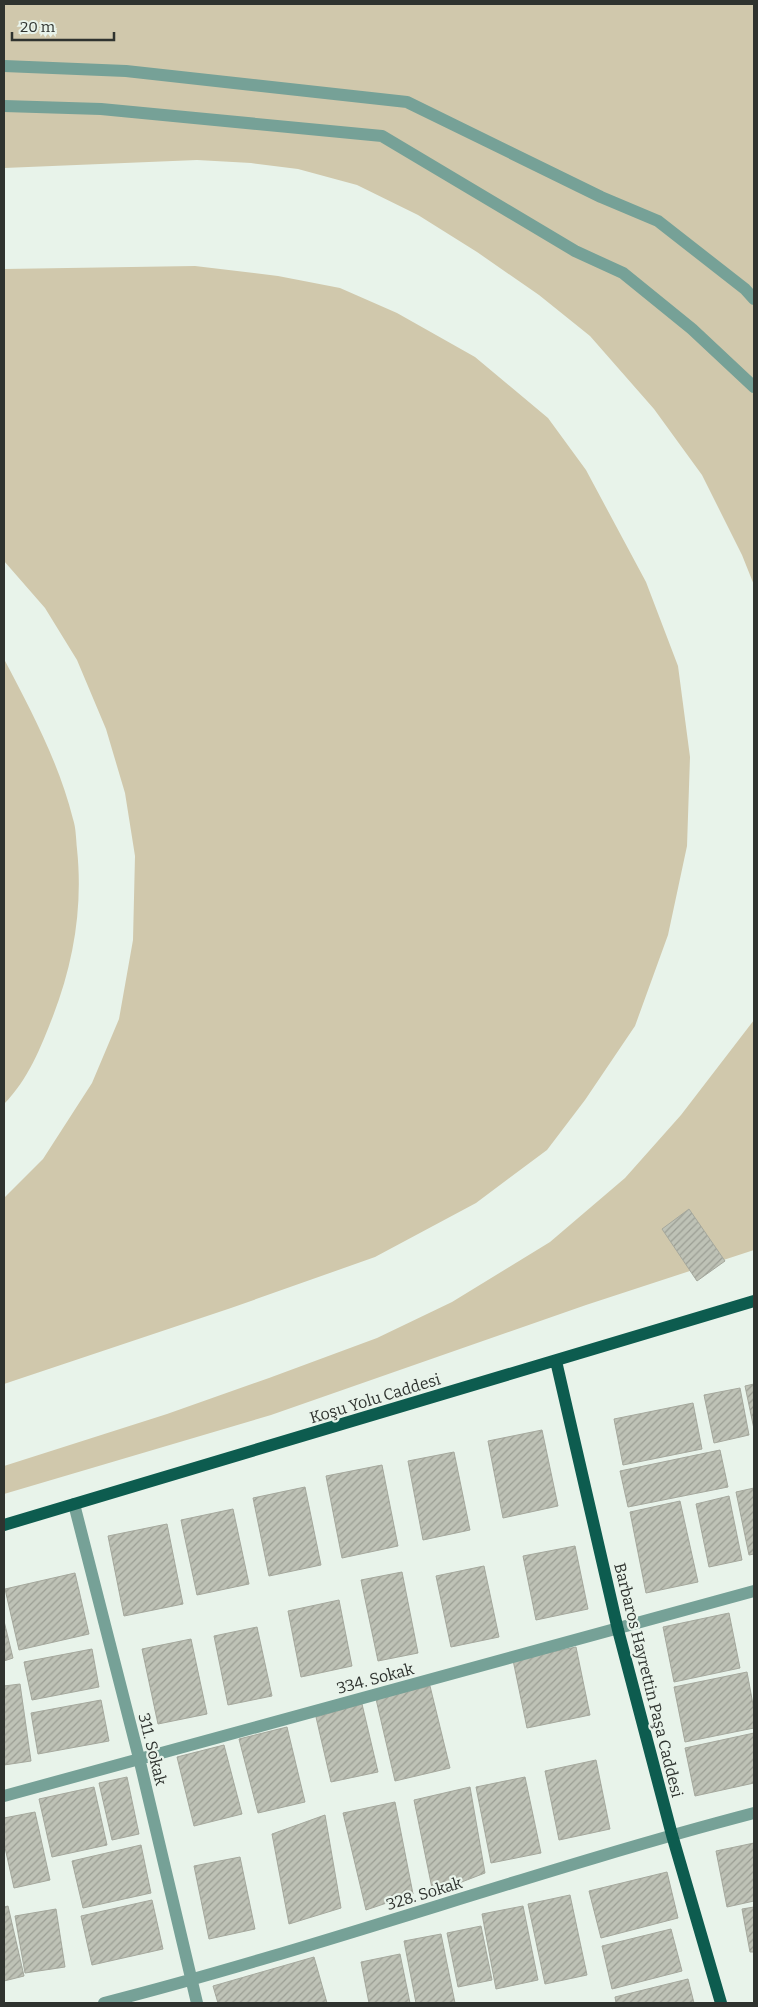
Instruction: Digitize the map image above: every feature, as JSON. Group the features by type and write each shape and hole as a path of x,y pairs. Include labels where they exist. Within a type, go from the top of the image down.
{"main road":[{"name":"Koşu Yolu Caddesi","path":"4,1525 754,1301"},
{"name":"Barbaros Hayrettin Paşa Caddesi","path":"556,1361 618,1630 672,1835 721,2003"}],"street":[{"path":"4,66 126,71 407,102 601,197 658,221 745,289 754,299"},
{"path":"4,106 101,109 382,136 575,251 623,273 692,329 754,386"},
{"name":"311. Sokak","path":"74,1504 139,1758 197,2003"},
{"name":"334. Sokak","path":"4,1796 618,1630 754,1591"},
{"name":"328. Sokak","path":"104,2003 191,1981 672,1835 754,1813"}],"shaded area":[{"path":"4,4 754,4 754,585 742,555 702,475 654,409 590,336 539,295 477,252 418,215 357,185 298,169 251,163 197,160 4,168"},
{"path":"195,266 278,276 340,288 397,313 475,357 548,418 586,470 646,582 678,666 690,757 687,846 668,935 635,1026 585,1100 547,1150 476,1203 375,1257 231,1308 4,1384 4,1198 43,1159 92,1083 119,1019 133,940 135,856 125,793 106,729 77,660 45,608 4,561 4,269"},
{"path":"4,659 43,737 67,798 74,822 79,870 79,892 78,913 71,954 53,1016 27,1074 13,1095 4,1104"},
{"path":"754,1020 754,1250 586,1305 271,1415 4,1494 4,1466 167,1414 377,1338 452,1302 550,1242 625,1178 681,1115"}],"building":[{"path":"689,1209 725,1261 697,1281 662,1229"},
{"path":"754,1384 754,1429 745,1386"},
{"path":"740,1388 749,1435 714,1443 704,1395"},
{"path":"693,1403 702,1449 623,1465 614,1419"},
{"path":"542,1430 558,1506 503,1518 488,1441"},
{"path":"720,1450 728,1487 628,1507 620,1471"},
{"path":"454,1452 470,1530 423,1540 408,1461"},
{"path":"382,1465 398,1546 342,1558 326,1476"},
{"path":"305,1487 321,1565 269,1576 253,1498"},
{"path":"754,1488 754,1554 749,1555 736,1492"},
{"path":"729,1496 742,1560 709,1567 696,1504"},
{"path":"680,1501 698,1582 646,1593 630,1512"},
{"path":"233,1509 249,1584 197,1595 181,1520"},
{"path":"167,1524 183,1604 124,1616 108,1536"},
{"path":"575,1546 588,1609 536,1620 523,1556"},
{"path":"484,1566 499,1637 451,1647 436,1576"},
{"path":"402,1572 418,1653 378,1661 361,1580"},
{"path":"75,1573 89,1634 19,1650 5,1589"},
{"path":"339,1600 352,1666 301,1677 288,1611"},
{"path":"729,1613 740,1668 674,1682 663,1627"},
{"path":"4,1621 13,1658 4,1661"},
{"path":"257,1627 272,1696 228,1705 214,1636"},
{"path":"191,1639 207,1714 158,1724 142,1649"},
{"path":"576,1647 590,1715 527,1728 513,1660"},
{"path":"92,1649 99,1687 32,1700 24,1662"},
{"path":"747,1672 754,1710 754,1728 685,1742 674,1687"},
{"path":"20,1684 31,1761 4,1765 4,1686"},
{"path":"430,1686 450,1768 395,1781 376,1699"},
{"path":"101,1700 109,1741 38,1754 31,1713"},
{"path":"362,1704 378,1772 331,1782 316,1717"},
{"path":"287,1727 305,1802 258,1813 239,1739"},
{"path":"754,1733 754,1783 695,1796 685,1748"},
{"path":"224,1745 242,1814 194,1826 177,1757"},
{"path":"596,1760 610,1829 559,1840 545,1771"},
{"path":"127,1777 139,1834 112,1840 99,1783"},
{"path":"525,1777 541,1853 491,1863 476,1787"},
{"path":"94,1787 107,1845 52,1857 39,1799"},
{"path":"470,1787 485,1873 433,1893 414,1800"},
{"path":"395,1802 413,1894 366,1910 343,1813"},
{"path":"35,1812 50,1880 14,1888 4,1843 4,1818"},
{"path":"325,1815 341,1908 289,1924 272,1834"},
{"path":"754,1843 754,1901 727,1907 716,1851"},
{"path":"141,1845 151,1893 83,1908 72,1861"},
{"path":"240,1857 255,1929 209,1939 194,1866"},
{"path":"667,1872 678,1918 601,1938 589,1891"},
{"path":"570,1895 587,1975 545,1984 528,1904"},
{"path":"152,1900 163,1949 92,1965 81,1916"},
{"path":"8,1906 24,1976 4,1981 4,1907"},
{"path":"523,1906 538,1980 496,1989 482,1914"},
{"path":"754,1907 754,1952 750,1952 742,1909"},
{"path":"56,1909 65,1967 25,1973 15,1916"},
{"path":"481,1926 492,1980 458,1987 447,1933"},
{"path":"671,1929 682,1971 612,1989 602,1946"},
{"path":"441,1934 455,2003 416,2003 404,1941"},
{"path":"400,1954 410,2003 369,2003 361,1962"},
{"path":"314,1957 327,2003 218,2003 213,1986"},
{"path":"688,1979 694,2003 616,2003 615,1997"}]}
